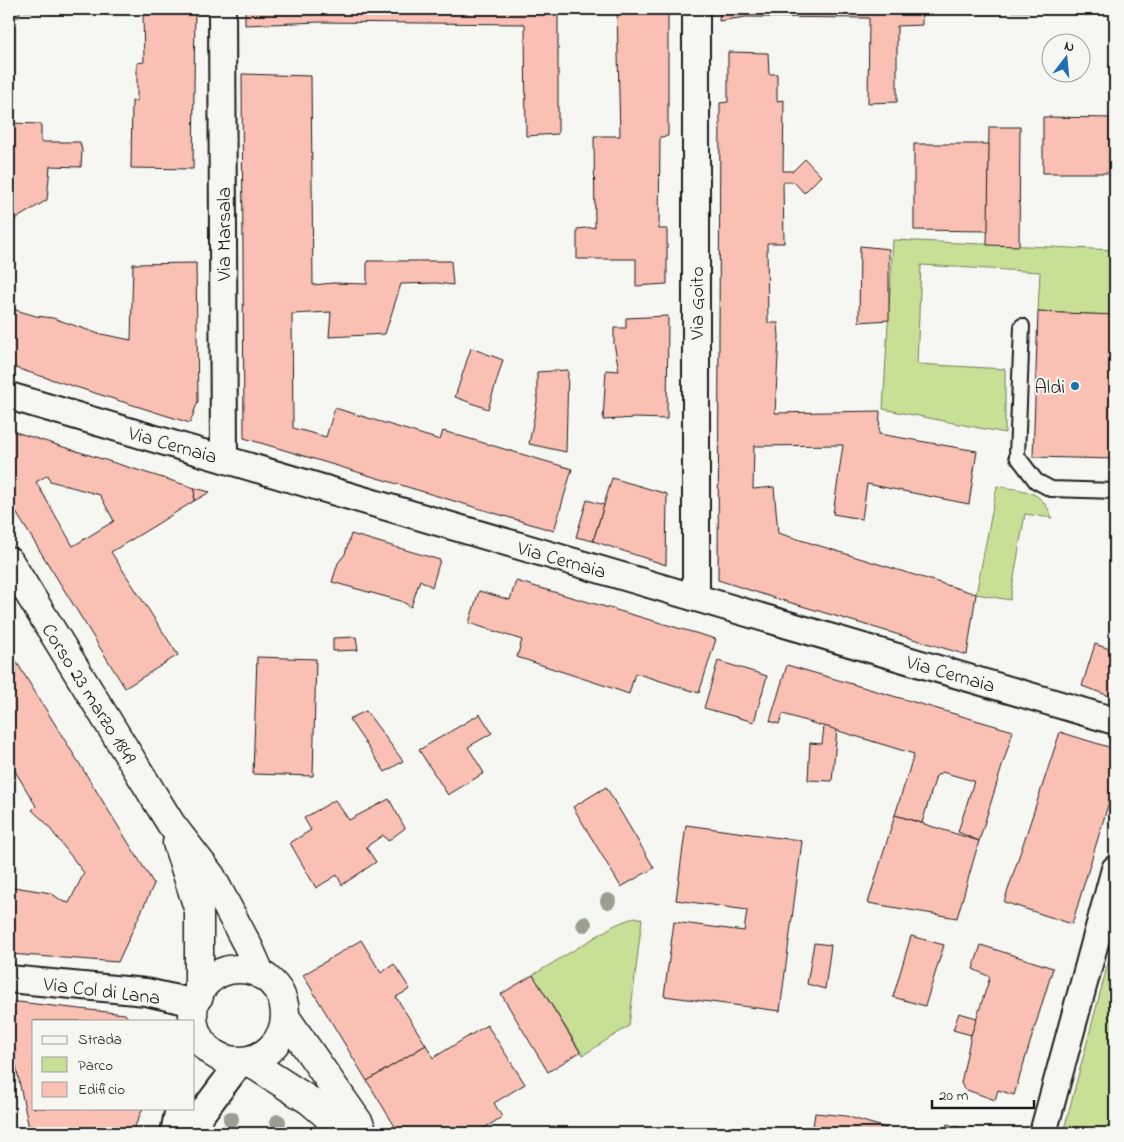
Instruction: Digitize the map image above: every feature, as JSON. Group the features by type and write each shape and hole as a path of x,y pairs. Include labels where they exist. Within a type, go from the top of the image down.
{"street":[{"name":"Via Marsala","path":"222,9 224,459"},
{"name":"Via Goito","path":"696,9 696,598"},
{"name":"Via Cernaia","path":"9,396 1115,722"},
{"name":"Corso 23 marzo 1849","path":"9,561 171,824 211,876 261,975"},
{"name":"Corso 23 marzo 1849","path":"171,824 199,911 195,1013"},
{"path":"1043,1133 1115,869"},
{"path":"230,970 246,970 261,975 272,982 280,993 285,1005 286,1018 282,1033 274,1046 262,1055 244,1061 233,1061 218,1056 207,1048 199,1038 195,1013 204,986 215,976 230,970"},
{"name":"Via Col di Lana","path":"9,979 146,992 195,1013"},
{"path":"286,1018 354,1115 363,1133"},
{"path":"187,1133 244,1061"},
{"path":"244,1061 310,1101 342,1133"},
{"path":"174,1133 179,1110"}],"lane":[{"path":"1022,326 1016,456 1036,481 1051,489 1115,492"}],"green space":[{"path":"893,240 1115,250 1115,261 1111,262 1110,315 1038,312 1040,272 921,265 917,364 1005,369 1005,433 883,409"},
{"path":"997,486 1024,491 1037,496 1043,501 1052,518 1025,514 1010,600 976,594"},
{"path":"635,917 642,919 629,1026 583,1055 533,975 615,925"},
{"path":"1115,937 1115,1133 1063,1133"}],"building":[{"path":"9,9 195,9 193,169 131,168 132,101 137,101 137,63 144,62 143,12 72,13 20,11 19,17 9,17"},
{"path":"245,9 558,9 558,134 526,136 525,24 319,22 245,25"},
{"path":"558,9 668,9 668,136 660,137 659,229 667,229 667,284 636,286 636,259 577,259 577,229 595,227 594,136 620,136 617,11"},
{"path":"720,9 1115,9 1115,12 922,11 922,25 897,26 897,102 868,103 869,18 746,17 719,21"},
{"path":"728,52 768,53 769,74 777,74 777,101 784,100 783,171 793,171 805,159 821,176 804,193 794,182 783,182 784,243 767,243 768,323 778,323 779,337 775,413 880,411 879,434 977,451 969,504 867,484 862,519 833,514 843,445 754,446 753,489 774,487 778,533 976,594 967,655 718,580 720,103 728,102"},
{"path":"242,74 311,76 313,285 333,283 367,284 367,261 451,261 453,285 437,283 401,284 385,334 329,337 331,312 292,314 293,428 326,437 335,408 440,440 443,431 572,469 554,531 244,438"},
{"path":"1043,117 1115,118 1115,173 1043,173"},
{"path":"9,123 41,124 41,142 80,142 82,151 81,167 50,166 47,200 9,223"},
{"path":"989,127 1020,127 1019,246 987,245"},
{"path":"914,144 989,144 988,231 914,230"},
{"path":"860,246 889,249 889,320 859,322"},
{"path":"196,263 198,401 190,423 9,366 9,308 36,316 53,318 96,333 131,340 133,264"},
{"name":"Aldi","path":"1038,312 1115,315 1115,459 1033,457"},
{"path":"668,316 667,419 603,420 606,370 619,371 614,343 614,328 626,328 626,318"},
{"path":"471,348 503,360 488,409 455,397"},
{"path":"568,370 566,452 529,444 537,402 537,372"},
{"path":"9,430 195,488 194,501 111,552 178,655 125,688 9,501","holes":["48,475 50,481 100,495 114,521 73,546 36,482"]},
{"path":"612,478 667,494 666,565 593,541"},
{"path":"195,488 210,492 194,501"},
{"path":"587,500 604,505 593,541 576,537"},
{"path":"1113,509 1115,509 1115,566 1110,564"},
{"path":"351,534 440,560 432,587 420,580 411,607 401,601 332,582 338,563 345,554"},
{"path":"516,581 716,639 699,693 635,673 629,694 517,657 522,640 469,623 479,591 510,600"},
{"path":"356,637 358,650 333,651 333,638"},
{"path":"1095,644 1115,651 1115,698 1082,686"},
{"path":"9,650 154,884 118,962 9,954 9,888 14,887 51,893 62,901 69,903 84,873 45,822 32,810 36,806 9,761"},
{"path":"257,657 316,659 313,776 253,774"},
{"path":"718,661 767,676 754,722 704,708"},
{"path":"787,665 1013,731 979,841 958,832 974,781 942,772 936,776 922,823 895,815 914,754 783,714 779,724 770,721"},
{"path":"366,711 403,761 385,772 349,719"},
{"path":"480,714 492,733 468,747 484,773 448,795 419,750"},
{"path":"824,726 837,730 832,781 808,780 810,743 822,744"},
{"path":"1060,732 1115,749 1115,782 1072,924 1004,902"},
{"path":"606,787 654,868 621,887 573,807"},
{"path":"389,799 405,828 388,841 383,835 366,847 376,862 342,885 337,875 316,888 290,843 311,830 304,818 335,800 349,820"},
{"path":"895,815 979,841 957,918 868,903"},
{"path":"686,825 802,841 780,1011 664,996 674,922 744,931 747,910 676,900"},
{"path":"911,936 944,945 925,1006 893,997"},
{"path":"361,940 381,973 394,964 410,989 396,997 426,1045 367,1081 303,975"},
{"path":"814,943 831,945 825,989 807,984"},
{"path":"981,945 1053,968 1014,1095 998,1090 995,1100 964,1089 961,1083 971,1035 990,977 973,969"},
{"path":"533,975 580,1052 548,1072 501,994"},
{"path":"9,1001 125,1014 129,1020 32,1020 32,1110 142,1110 132,1133 59,1133 59,1131 30,1133 9,1033"},
{"path":"959,1013 977,1018 971,1035 953,1030"},
{"path":"487,1025 525,1084 494,1103 502,1117 476,1133 399,1133 367,1081 426,1045 433,1058"},
{"path":"815,1113 846,1116 886,1128 885,1133 812,1133"},
{"path":"947,1124 980,1133 944,1133"}],"place":[{"name":"Aldi","path":"1075,386"}]}
